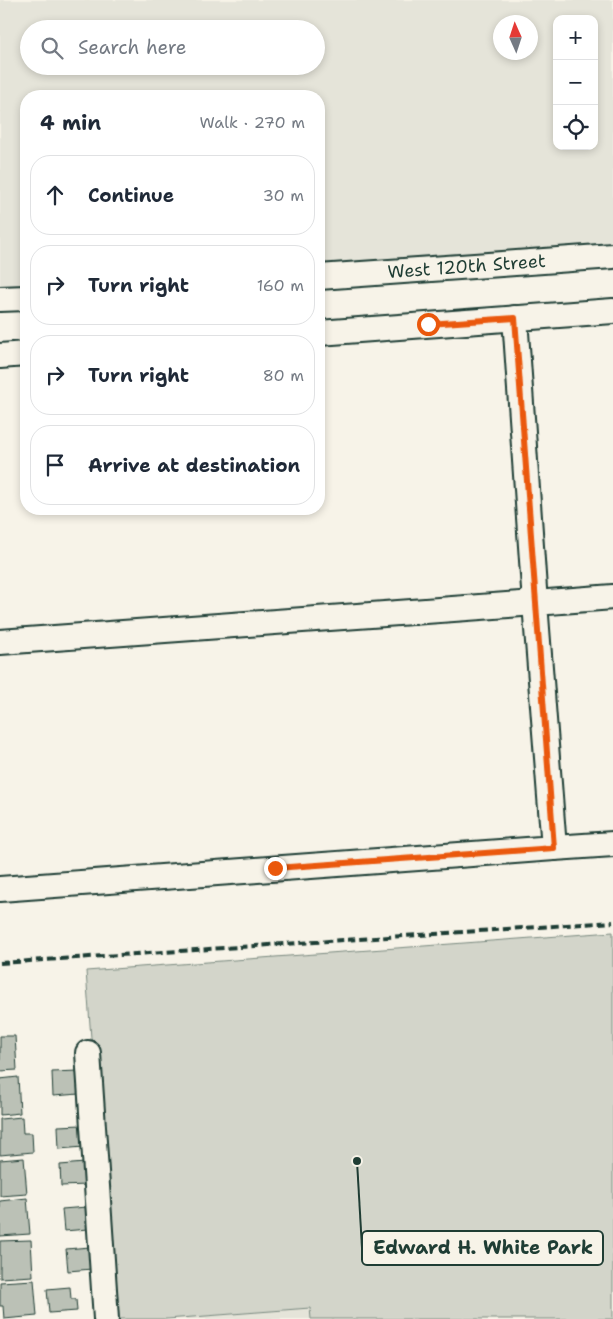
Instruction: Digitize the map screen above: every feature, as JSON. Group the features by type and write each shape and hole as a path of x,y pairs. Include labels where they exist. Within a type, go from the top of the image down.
{"street":[{"name":"West 120th Street","path":"325,277 613,256"},
{"path":"0,299 20,298"},
{"path":"325,332 613,311"},
{"path":"515,318 554,848"},
{"path":"0,356 20,354"},
{"path":"0,642 613,597"},
{"path":"0,889 613,844"},
{"path":"88,1053 106,1319"}],"shaded area":[{"path":"0,0 613,0 613,251 325,272 325,90 20,90 20,293 0,295"},
{"path":"613,932 613,1319 311,1319 310,1308 167,1319 112,1319 86,971"},
{"path":"310,1308 311,1319 167,1319"}],"building":[{"path":"0,1036 15,1036 17,1070 0,1071"},
{"path":"78,1071 79,1094 53,1096 52,1072"},
{"path":"18,1077 20,1113 0,1115 0,1079"},
{"path":"22,1117 23,1133 32,1133 33,1152 0,1155 0,1119"},
{"path":"82,1125 84,1147 59,1149 58,1126"},
{"path":"24,1158 27,1194 0,1196 0,1160"},
{"path":"85,1163 87,1185 61,1186 60,1165"},
{"path":"27,1198 30,1234 0,1236 0,1201"},
{"path":"87,1207 88,1229 64,1231 62,1209"},
{"path":"31,1240 33,1276 0,1278 0,1241"},
{"path":"90,1247 92,1269 68,1271 66,1249"},
{"path":"34,1280 37,1316 4,1319 3,1306 0,1306 0,1282"},
{"path":"70,1287 71,1299 76,1299 77,1311 49,1313 47,1289"}],"railway":[{"path":"0,963 613,922"}],"place":[{"name":"Edward H. White Park","path":"357,1161"}],"route":[{"path":"275,868 554,848 515,318 428,324"}]}
